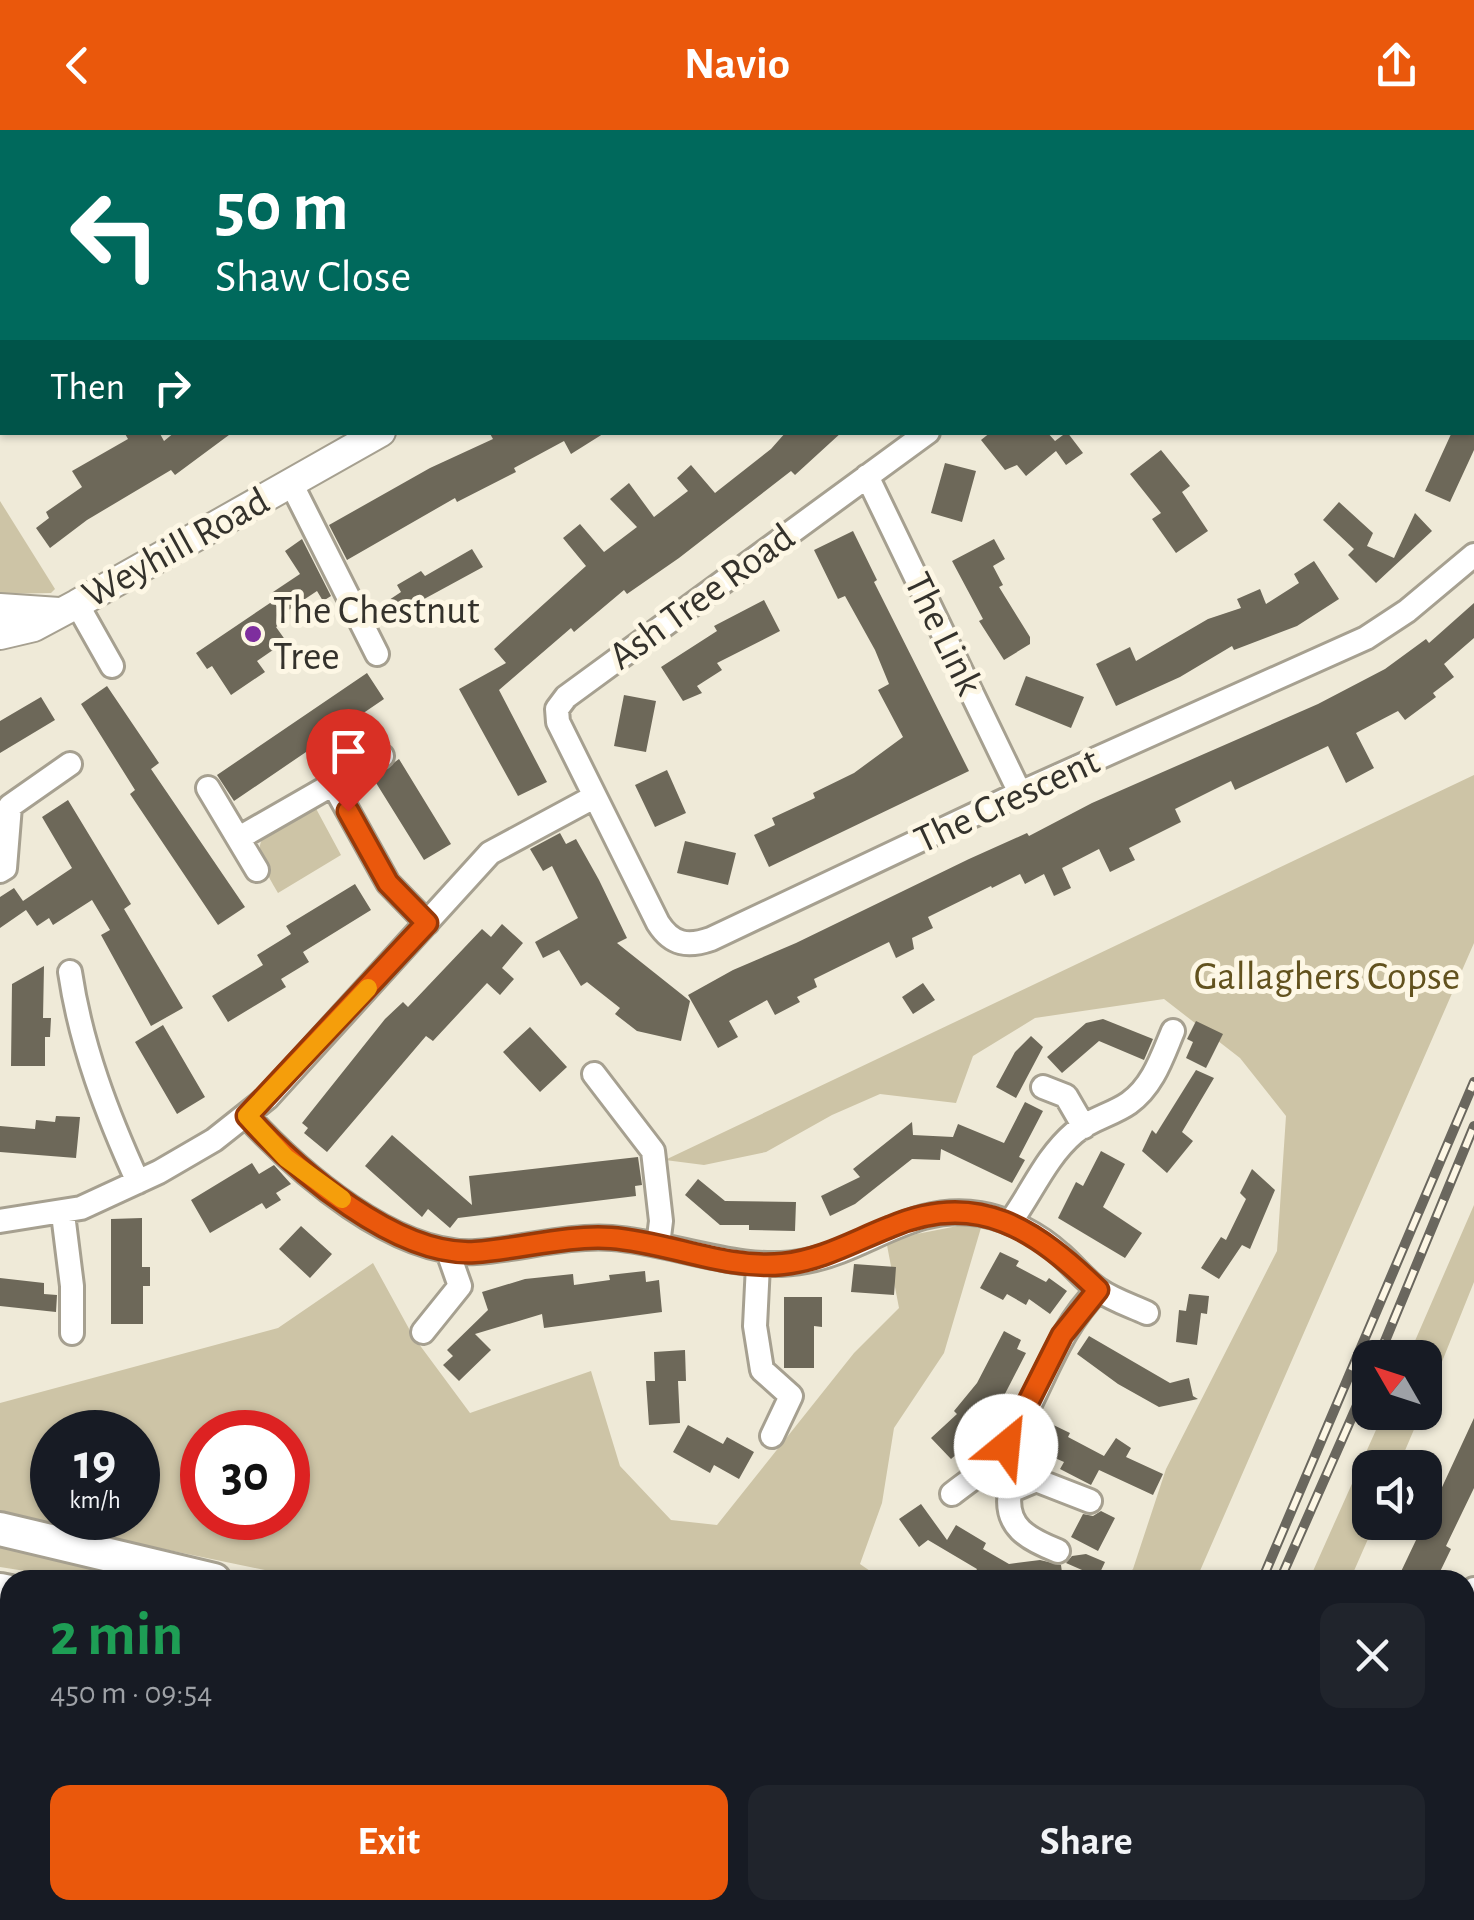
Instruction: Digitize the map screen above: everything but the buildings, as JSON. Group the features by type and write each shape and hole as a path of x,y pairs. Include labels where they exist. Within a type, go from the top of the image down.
{"highway":[{"path":"0,1529 174,1570"}],"main road":[{"name":"Weyhill Road","path":"0,635 34,627 376,435"},
{"name":"Weyhill Road","path":"0,608 69,608"}],"street":[{"name":"Ash Tree Road","path":"592,798 558,722 556,709 566,698 924,435"},
{"name":"The Link","path":"866,476 1020,793"},
{"name":"Weyhill Road","path":"291,482 376,654"},
{"name":"The Crescent","path":"592,798 664,933 688,945 741,925 1020,793 1366,638 1408,611 1474,555"},
{"path":"69,608 112,666"},
{"path":"238,838 382,756"},
{"path":"0,871 6,868 10,806 70,764"},
{"path":"333,784 388,883 427,923"},
{"path":"208,788 257,870"},
{"path":"0,1220 62,1214 138,1182 182,1160 247,1116 490,854 592,798"},
{"path":"70,972 77,1017 92,1069 138,1182"},
{"path":"1011,1222 1056,1151 1084,1127 1128,1103 1143,1090 1173,1031"},
{"path":"594,1074 653,1151 662,1221 658,1245"},
{"path":"1043,1087 1066,1096 1084,1127"},
{"path":"247,1116 286,1158 326,1190 403,1236 448,1252 575,1238 611,1238 758,1265 811,1260 919,1216 976,1213 1011,1222 1058,1251 1098,1290 1147,1313"},
{"path":"62,1214 72,1286 72,1334"},
{"path":"423,1332 460,1286 448,1252"},
{"path":"758,1265 755,1326 762,1370 801,1398 772,1436"},
{"path":"952,1494 986,1468 1006,1446 1062,1335 1098,1290"},
{"path":"986,1468 1010,1491 1009,1516 1016,1528 1058,1552"},
{"path":"1010,1491 1036,1480 1090,1502"}],"green space":[{"path":"0,501 55,589 51,593 0,594"},
{"name":"Gallaghers Copse","path":"1474,775 1474,943 1200,1570 1132,1570 1166,1469 1277,1251 1286,1116 1240,1058 1164,999 1035,1018 973,1056 956,1103 880,1094 832,1115 766,1152 704,1165 665,1160"},
{"path":"313,803 341,855 278,893 261,858 263,838"},
{"path":"1474,1205 1474,1282 1442,1362 1442,1340 1415,1340"},
{"path":"983,1221 944,1353 894,1428 882,1503 860,1564 869,1570 265,1570 120,1540 160,1540 160,1410 30,1410 30,1521 0,1515 0,1403 278,1328 373,1263 413,1336 470,1413 591,1371 620,1466 671,1520 717,1525 854,1353 899,1308 886,1240"},
{"path":"1376,1430 1414,1430 1405,1450 1367,1450"},
{"path":"1352,1484 1352,1540 1368,1540 1354,1570 1313,1570"},
{"path":"0,1545 113,1570 19,1570 0,1567"}],"railway":[{"path":"1266,1570 1474,1082"},
{"path":"1385,1340 1474,1126"},
{"path":"1284,1570 1352,1417"}],"slow traffic":[{"path":"342,1199 286,1158 247,1116 368,988"}],"place":[{"name":"The Chestnut Tree","path":"253,634"}],"route":[{"path":"348,811 388,883 427,923 324,1038 247,1116 286,1158 326,1190 403,1236 448,1252 476,1252 575,1238 611,1238 718,1259 779,1265 811,1260 919,1216 976,1213 1011,1222 1058,1251 1098,1290 1081,1306 1062,1335 1006,1446"}]}
